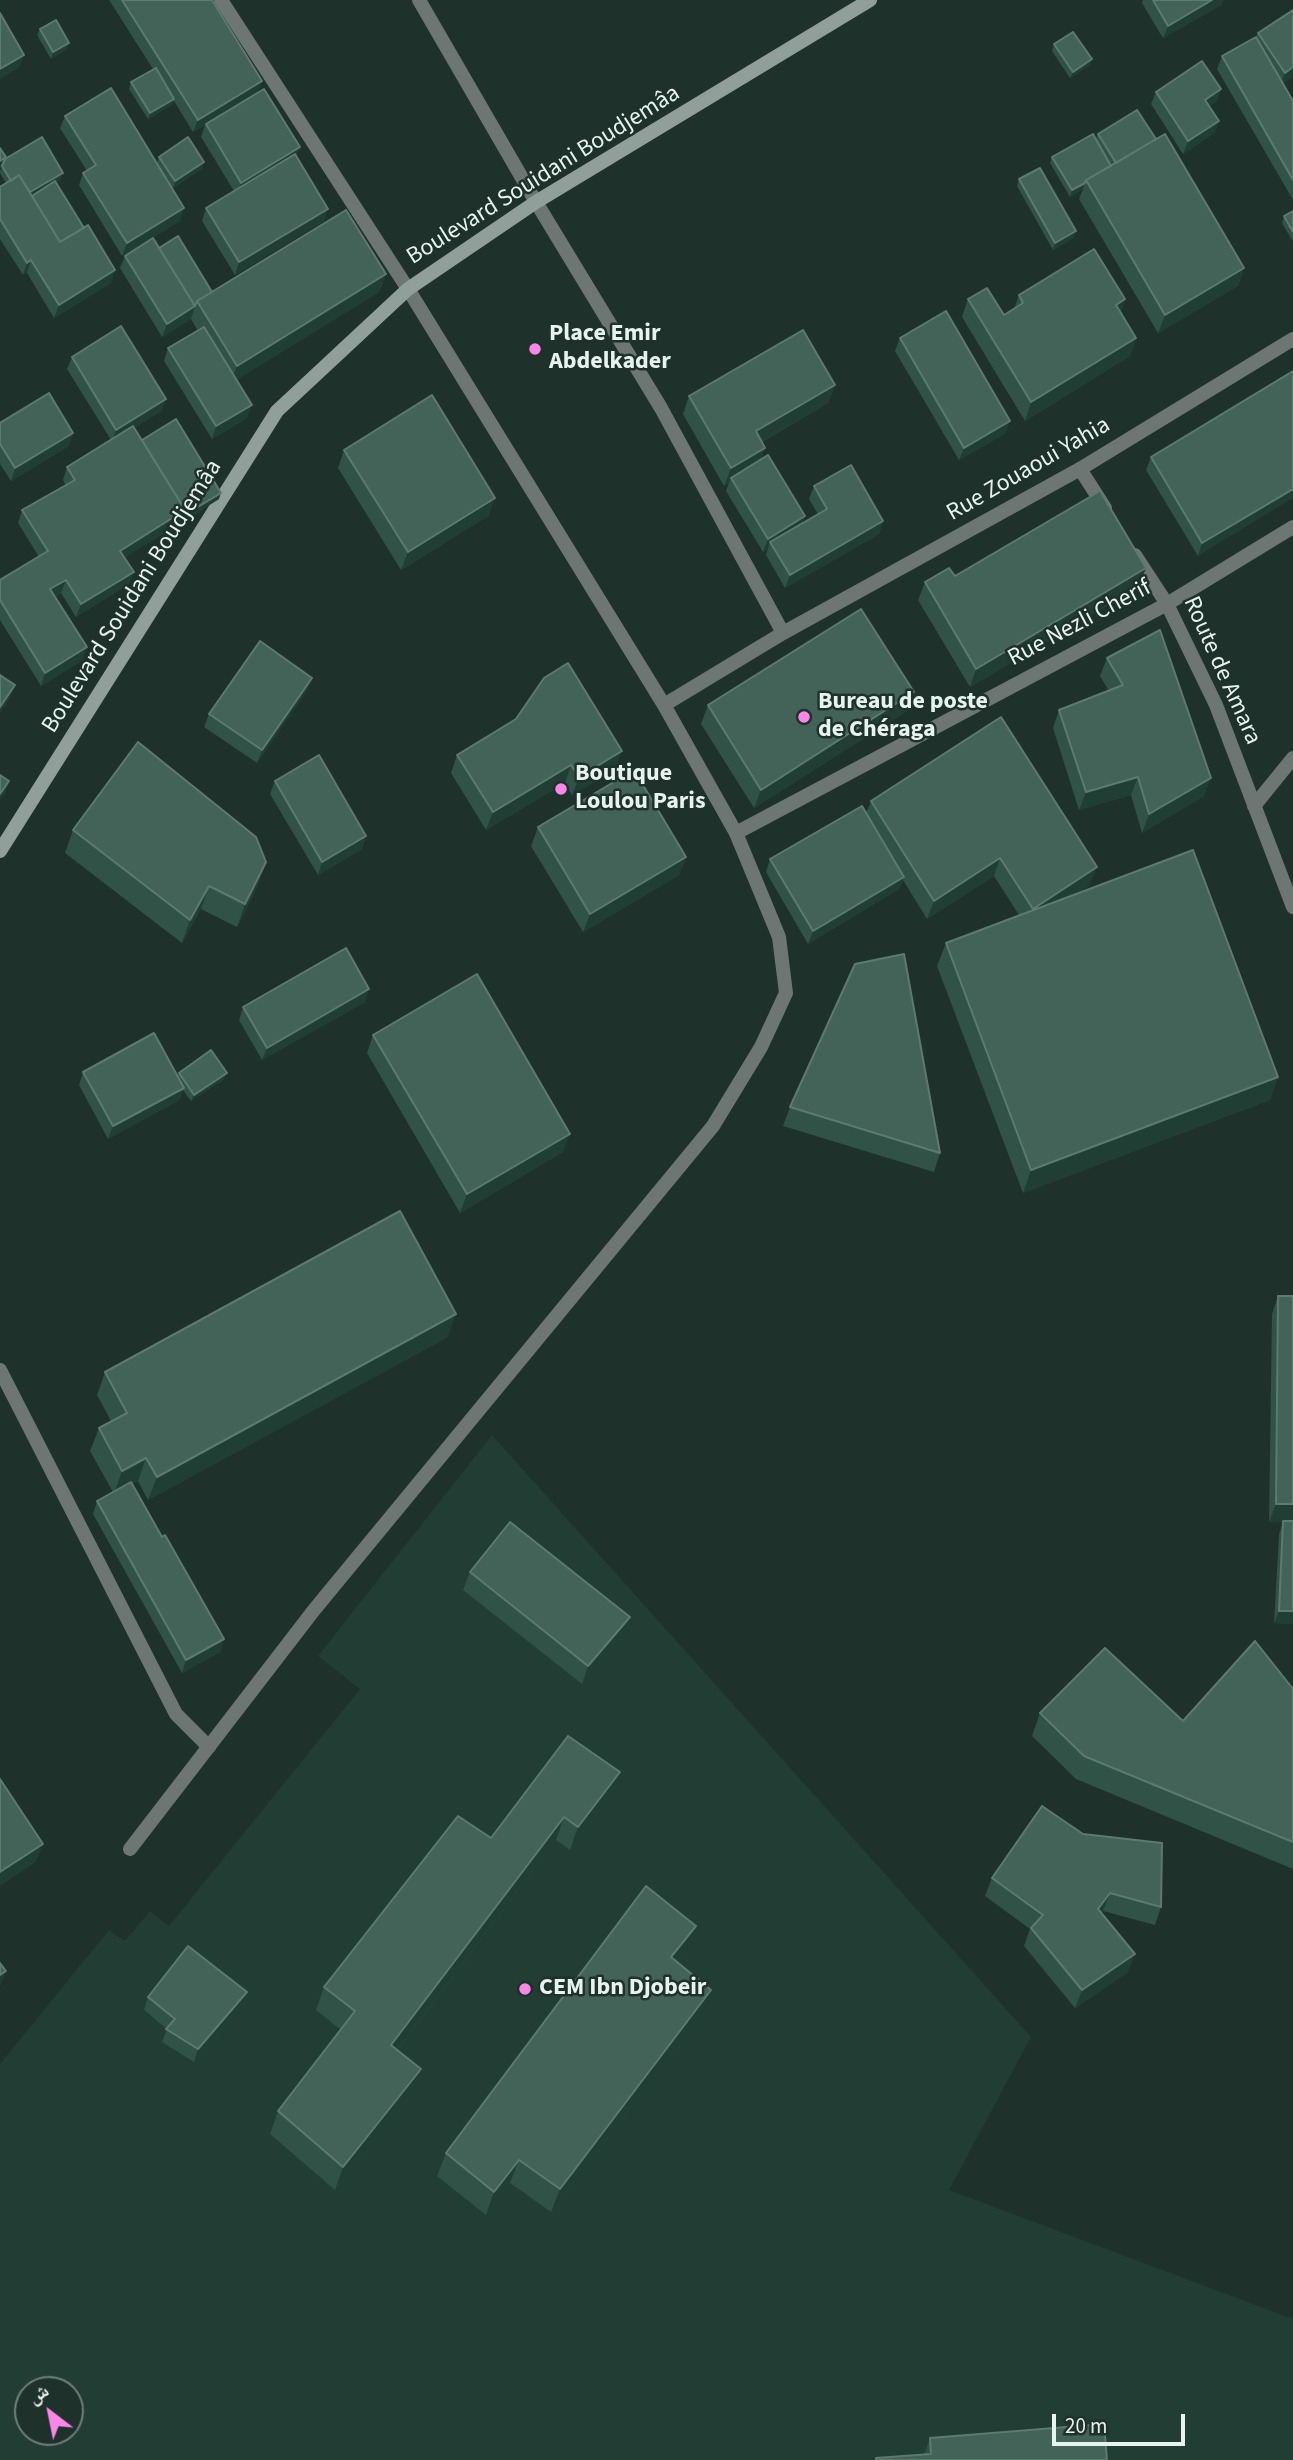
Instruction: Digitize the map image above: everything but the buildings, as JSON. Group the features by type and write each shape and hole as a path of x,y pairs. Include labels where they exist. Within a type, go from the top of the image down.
{"main road":[{"name":"Boulevard Souidani Boudjemâa","path":"0,851 277,411 408,289 536,202 870,0"}],"street":[{"path":"130,1849 323,1599 713,1126 761,1047 786,993 779,937 736,834 664,705 408,289 221,0"},
{"path":"419,0 536,202 661,408 783,633 664,705"},
{"name":"Rue Zouaoui Yahia","path":"783,633 1080,469 1293,339"},
{"path":"1080,469 1116,525"},
{"name":"Rue Nezli Cherif","path":"736,834 1167,604 1293,527"},
{"name":"Route de Amara","path":"1131,547 1167,604 1216,705 1293,907"},
{"path":"1254,806 1293,758"},
{"path":"0,1370 176,1714 209,1747"}],"shaded area":[{"name":"CEM Ibn Djobeir","path":"492,1435 1031,2037 949,2190 1293,2319 1293,2460 0,2460 0,2064 109,1930 125,1941 150,1911 169,1926 360,1689 318,1656"}],"place":[{"name":"Place Emir Abdelkader","path":"535,349"},
{"name":"Bureau de poste de Chéraga","path":"804,717"},
{"name":"Boutique Loulou Paris","path":"561,789"},
{"name":"CEM Ibn Djobeir","path":"525,1989"}]}
